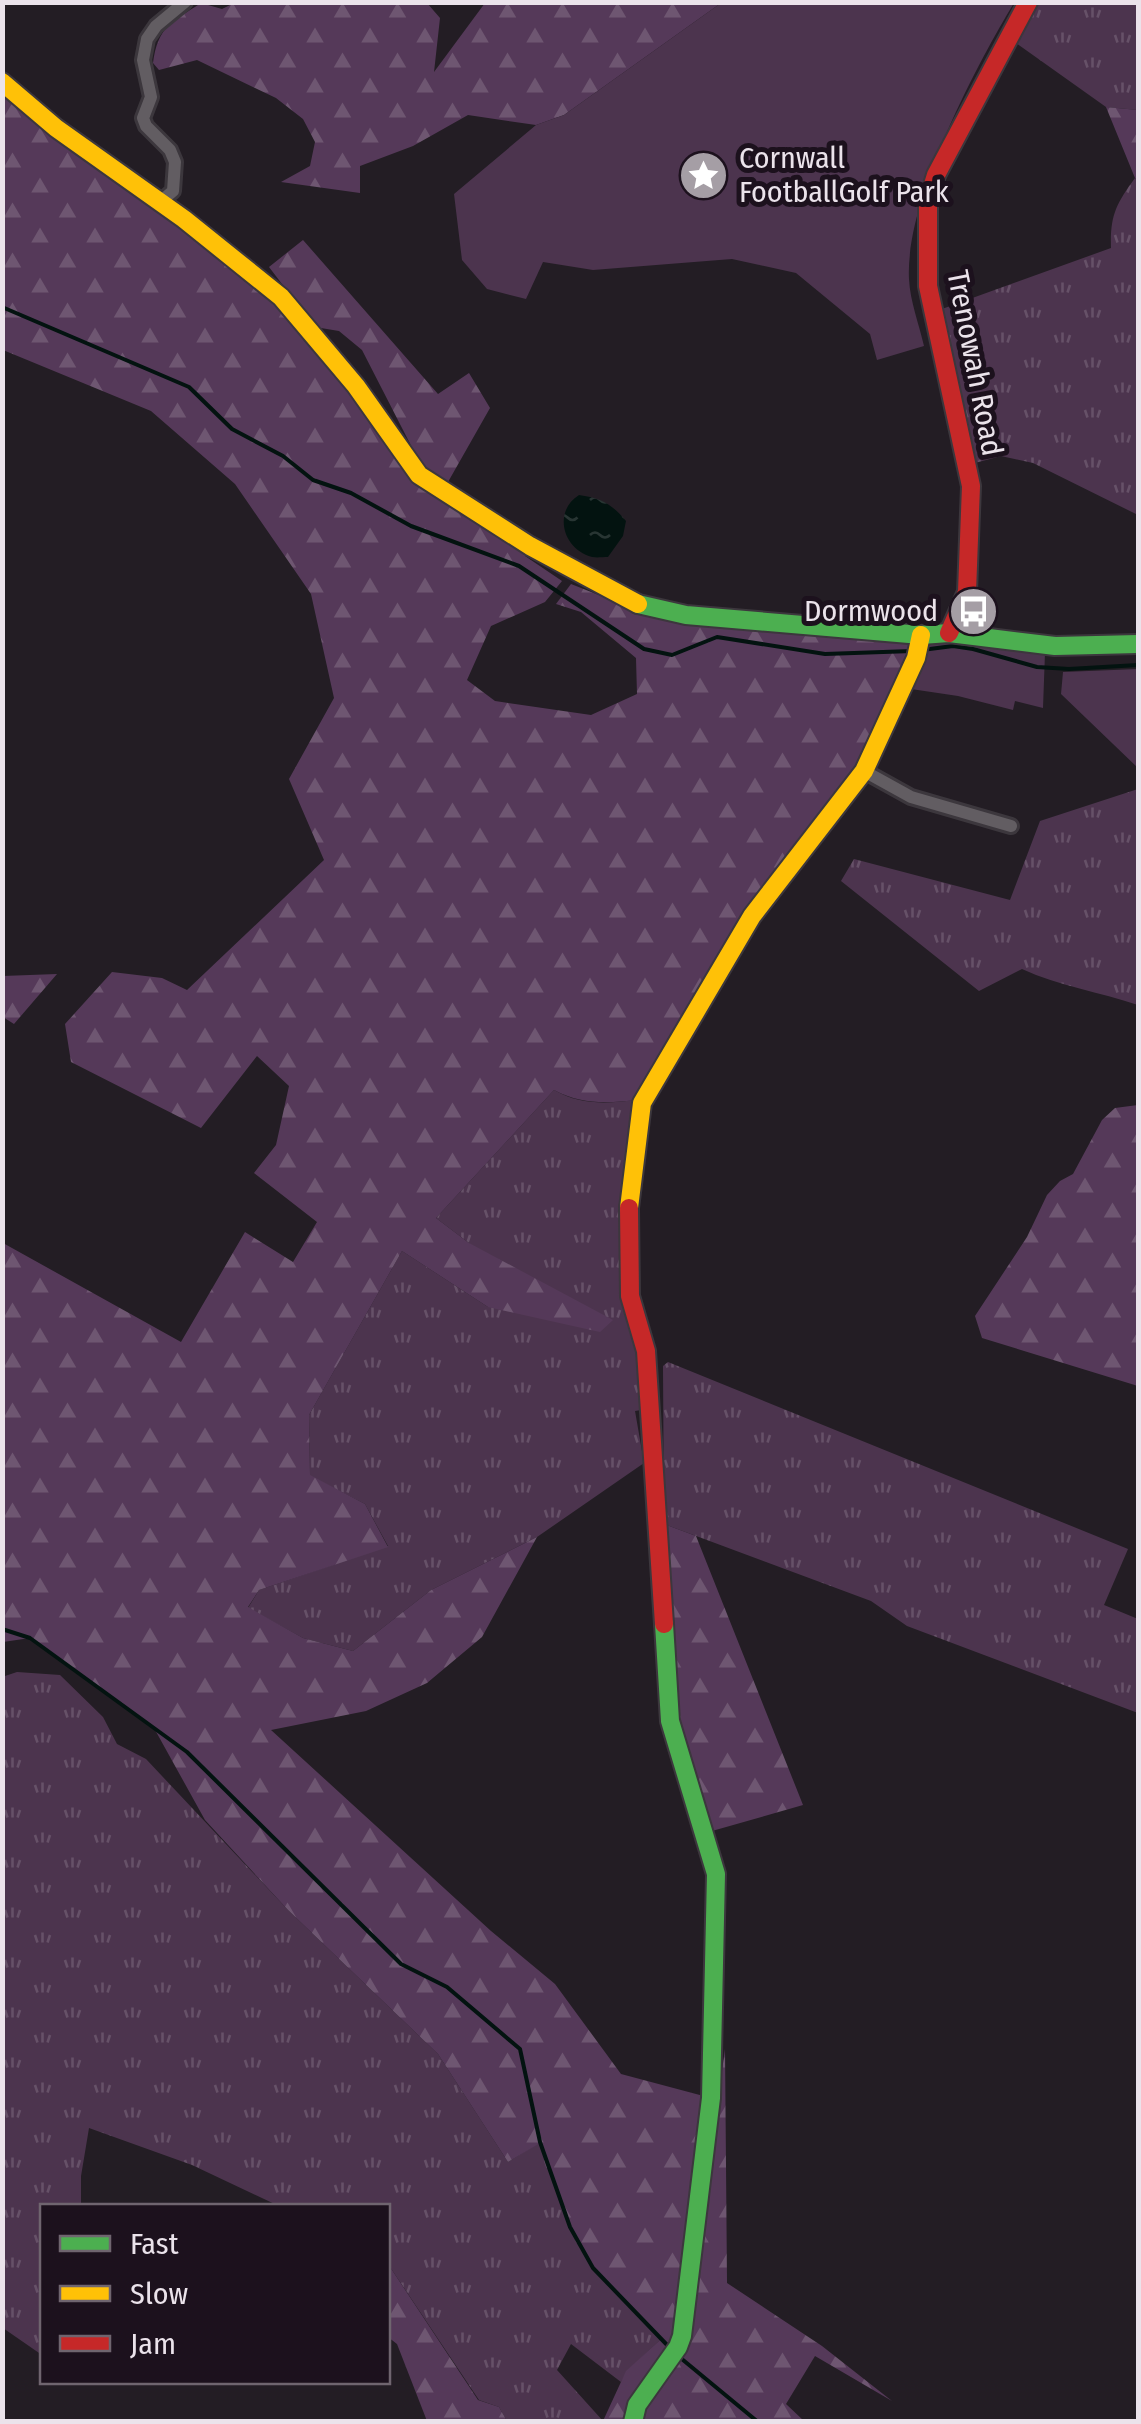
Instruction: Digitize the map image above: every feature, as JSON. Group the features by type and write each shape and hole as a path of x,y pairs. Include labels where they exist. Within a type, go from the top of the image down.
{"street":[{"path":"160,202 173,191 175,162 170,150 143,118 151,97 143,60 147,39 156,26 185,2"},
{"name":"Trenowah Road","path":"949,633 967,592 971,486 928,286 928,200 936,175 1028,2"},
{"path":"2,82 56,128 281,296 356,386 419,475 530,546 635,603 686,615 918,646 949,633 1055,646 1138,644"},
{"path":"633,2422 636,2405 682,2336 711,2098 716,1874 670,1721 646,1351 630,1296 628,1225 642,1102 752,916 864,771 918,646"},
{"path":"864,771 911,796 1010,826"}],"green space":[{"path":"236,2 427,3 440,18 434,72 485,3 721,3 564,115 536,125 468,115 413,146 360,166 360,193 281,182 310,166 315,142 303,119 276,98 197,60 159,70 153,63 163,33 174,21 201,3 222,9"},
{"name":"Cornwall FootballGolf Park","path":"721,3 1014,3 962,99 918,213 909,279 924,346 877,360 870,334 796,273 732,259 593,270 543,262 526,299 487,289 462,260 454,194 536,125 564,115"},
{"path":"1039,3 1138,3 1138,110 1106,107 1016,43"},
{"path":"2,91 281,297 419,475 530,546 525,556 562,581 545,602 491,626 467,680 495,701 591,715 637,694 636,658 581,612 556,604 571,584 634,609 913,644 860,762 638,1100 585,1101 554,1090 436,1218 469,1243 613,1320 600,1332 488,1307 402,1251 309,1415 310,1475 365,1504 388,1547 259,1590 248,1607 303,1638 353,1651 431,1590 537,1537 482,1637 427,1683 366,1711 271,1730 491,1931 555,1984 621,2074 711,2098 691,2295 725,2049 727,2283 822,2346 892,2401 815,2356 786,2404 804,2421 603,2421 626,2371 660,2340 593,2268 570,2227 540,2143 508,2162 438,2054 288,1910 205,1820 154,1728 30,1638 3,1642 3,1243 181,1342 245,1232 293,1262 317,1222 254,1173 276,1145 289,1086 257,1056 201,1128 71,1062 65,1024 112,972 162,978 187,990 324,860 289,779 334,698 311,594 235,484 151,411 3,350"},
{"path":"1106,107 1138,110 1138,180 1135,178"},
{"path":"1135,178 1138,515 1033,463 1001,456 975,463 942,309 1111,248 1116,211"},
{"path":"303,240 438,394 469,373 490,408 448,482 422,467 362,350 339,331 315,327 269,267"},
{"path":"934,640 1045,653 1043,708 1015,701 1013,710 911,689 928,644"},
{"path":"1138,669 1138,768 1061,694 1063,672"},
{"path":"1138,789 1138,1005 1022,969 979,991 841,881 854,859 1010,900 1040,821"},
{"path":"57,974 14,1024 3,1017 3,976"},
{"path":"554,1090 585,1101 638,1100 619,1245 620,1282 638,1337 641,1410 635,1411 644,1463 537,1537 431,1590 353,1651 303,1638 248,1608 259,1590 388,1546 365,1504 310,1476 309,1415 402,1251 488,1307 469,1243 436,1218"},
{"path":"1138,1105 1138,1386 982,1338 975,1316 1027,1237 1047,1195 1073,1174 1102,1120 1115,1108"},
{"path":"668,1362 1128,1549 1104,1605 1138,1619 1138,1713 907,1626 871,1601 664,1524 663,1366"},
{"path":"664,1524 696,1536 803,1805 712,1831 675,1721"},
{"path":"17,1672 60,1675 103,1717 117,1744 146,1759 288,1910 438,2054 508,2162 540,2142 570,2227 593,2268 660,2340 627,2371 621,2382 571,2344 557,2370 603,2421 507,2421 499,2407 479,2400 390,2267 390,2204 275,2204 192,2165 89,2128 81,2204 40,2204 40,2354 3,2328 2,1677"},
{"path":"390,2267 478,2400 499,2407 507,2421 427,2421 397,2344 390,2339"}],"water":[{"path":"579,495 606,503 626,521 623,536 608,557 582,553 568,538 564,529 566,510"}],"waterway":[{"path":"2,307 189,387 232,429 283,456 313,480 351,493 411,526 519,566 644,649 672,655 717,637 825,654 912,651"},
{"path":"922,650 953,646 1037,667 1138,665"},
{"path":"2,1629 30,1638 187,1752 401,1964 447,1987 520,2049 540,2142 570,2227 593,2268 670,2348"},
{"path":"677,2355 758,2422"}],"traffic: fast":[{"path":"638,604 686,615 921,635 949,633 1055,646 1138,644"},
{"path":"633,2422 637,2405 682,2336 711,2098 716,1874 670,1721 664,1624"}],"traffic: slow":[{"path":"2,82 56,128 184,219 281,297 356,386 419,475 530,546 638,604"},
{"path":"629,1208 642,1103 752,916 864,771 916,658 921,635"}],"traffic: jam":[{"path":"949,633 967,592 971,486 928,286 928,201 936,175 1028,2"},
{"path":"629,1208 630,1296 646,1351 664,1624"}],"place":[{"name":"Cornwall FootballGolf Park","path":"704,175"},
{"name":"Dormwood","path":"973,611"}]}
